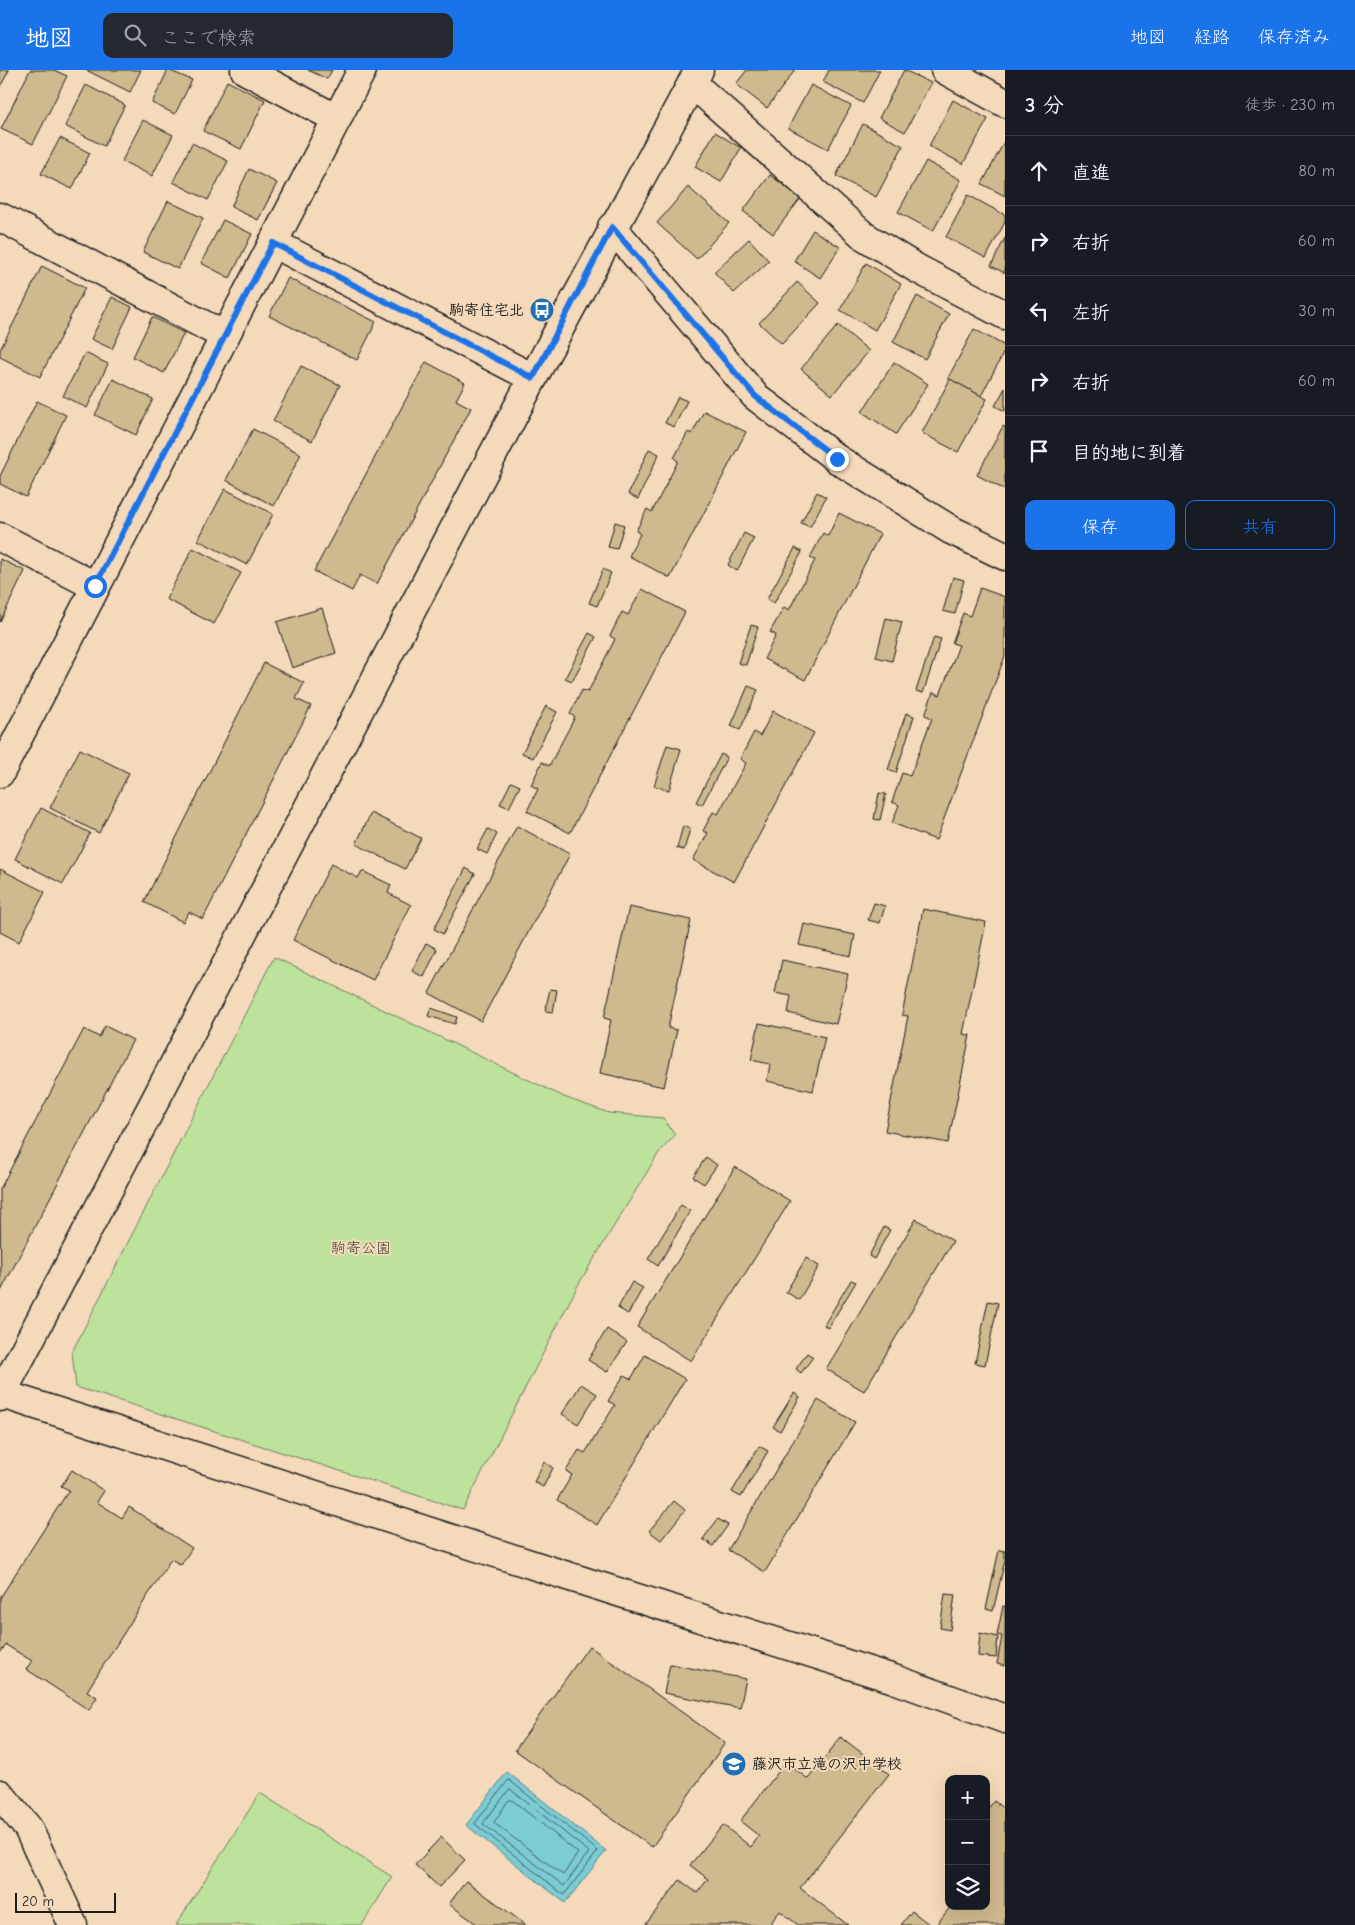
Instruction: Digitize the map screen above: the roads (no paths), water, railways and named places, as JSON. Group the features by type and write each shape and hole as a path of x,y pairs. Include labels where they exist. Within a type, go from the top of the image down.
{"street":[{"path":"245,70 337,118"},
{"path":"0,772 362,70"},
{"path":"945,70 1005,103"},
{"path":"1005,315 916,268 864,236 695,76 612,227 1,1395 894,1679 1005,1718"},
{"path":"0,217 225,336"},
{"path":"612,227 755,396 837,459 951,530 1005,556"},
{"path":"273,243 533,378"},
{"path":"0,537 95,586"},
{"path":"0,1794 28,1828 73,1925"}],"water":[{"path":"507,1772 606,1851 565,1903 466,1825"}],"place":[{"name":"駒寄住宅北","path":"542,310"},
{"name":"藤沢市立滝の沢中学校","path":"734,1764"}],"park label":[{"name":"駒寄公園","path":"361,1248"}]}
